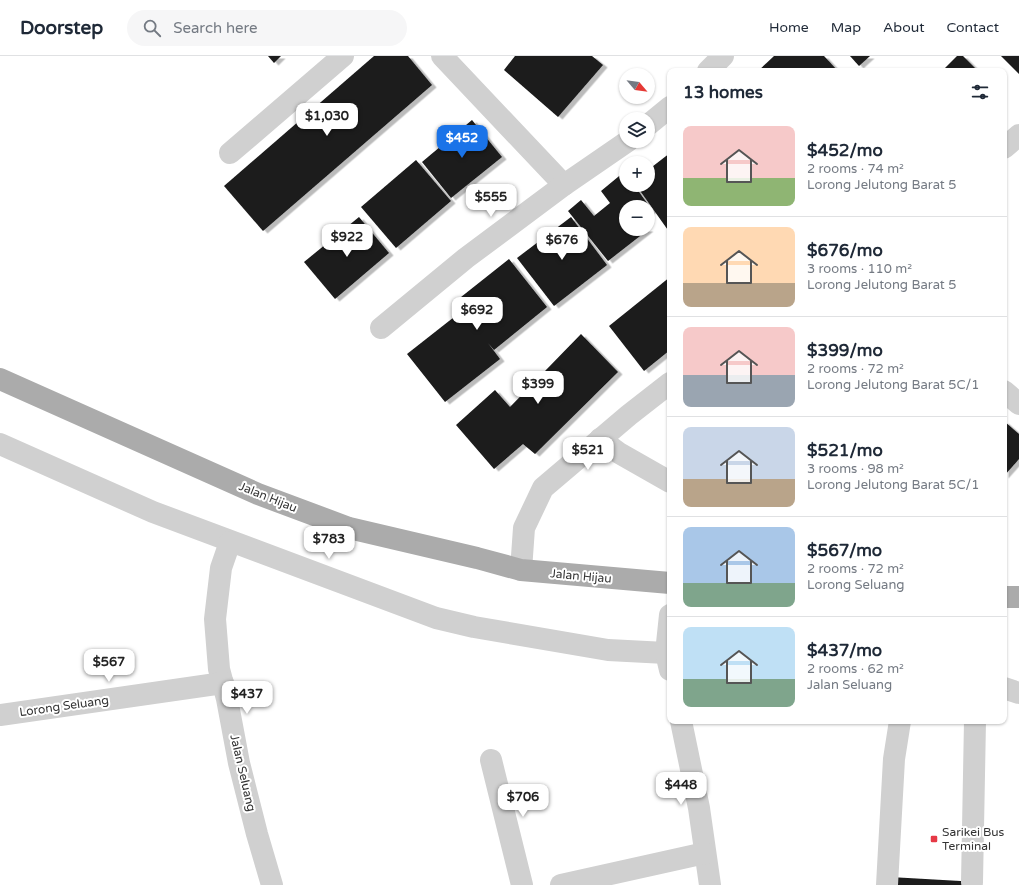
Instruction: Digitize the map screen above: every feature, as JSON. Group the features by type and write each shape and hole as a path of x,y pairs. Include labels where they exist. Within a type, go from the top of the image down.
{"main road":[{"name":"Jalan Hijau","path":"0,379 258,494 349,528 477,558 520,570 667,583"},
{"path":"1007,597 1019,597"}],"street":[{"path":"230,153 342,56"},
{"path":"442,56 564,185"},
{"path":"711,68 723,56"},
{"path":"655,119 667,109"},
{"path":"1007,145 1019,135"},
{"path":"381,328 466,258 564,185 619,147"},
{"path":"520,570 524,528 543,488 628,415 667,385"},
{"path":"1007,394 1019,404"},
{"path":"600,439 626,457 667,480"},
{"path":"0,444 147,509 230,542 436,618 474,627 667,662"},
{"name":"Jalan Seluang","path":"230,542 221,568 215,619 219,669 239,763 272,885"},
{"name":"Lorong Seluang","path":"0,716 223,683"},
{"path":"1007,689 1019,693"},
{"path":"682,724 699,808 710,885"},
{"path":"887,885 894,759 900,724"},
{"path":"972,882 975,724"},
{"path":"491,760 522,885"},
{"path":"561,885 705,853"}],"building":[{"path":"268,56 281,56 274,63"},
{"path":"374,56 408,56 432,85 263,231 224,186"},
{"path":"515,56 592,56 603,65 558,117 504,70"},
{"path":"774,56 824,56 835,68 761,68"},
{"path":"850,56 870,56 859,66"},
{"path":"957,56 963,56 975,68 945,68"},
{"path":"1001,56 1019,56 1019,74"},
{"path":"472,120 502,157 451,198 422,162"},
{"path":"667,155 667,229 655,212 655,200 647,200 641,192 655,192 655,165"},
{"path":"416,160 451,201 396,248 361,207"},
{"path":"619,176 619,192 639,192 645,200 619,200 619,236 640,236 608,261 568,211 581,200 594,216 610,203 601,191"},
{"path":"359,217 389,253 335,299 304,262"},
{"path":"571,217 607,265 554,306 517,258"},
{"path":"509,259 547,307 494,350 488,343 500,359 445,402 407,354 463,310 456,301"},
{"path":"667,279 667,352 644,371 609,326"},
{"path":"581,334 618,372 535,454 523,444 494,469 456,425 495,390 510,407"},
{"path":"1007,424 1019,434 1019,459 1007,473"},
{"path":"890,877 978,882 978,885 890,885"}],"place":[{"name":"Sarikei Bus Terminal","path":"934,839"}]}
